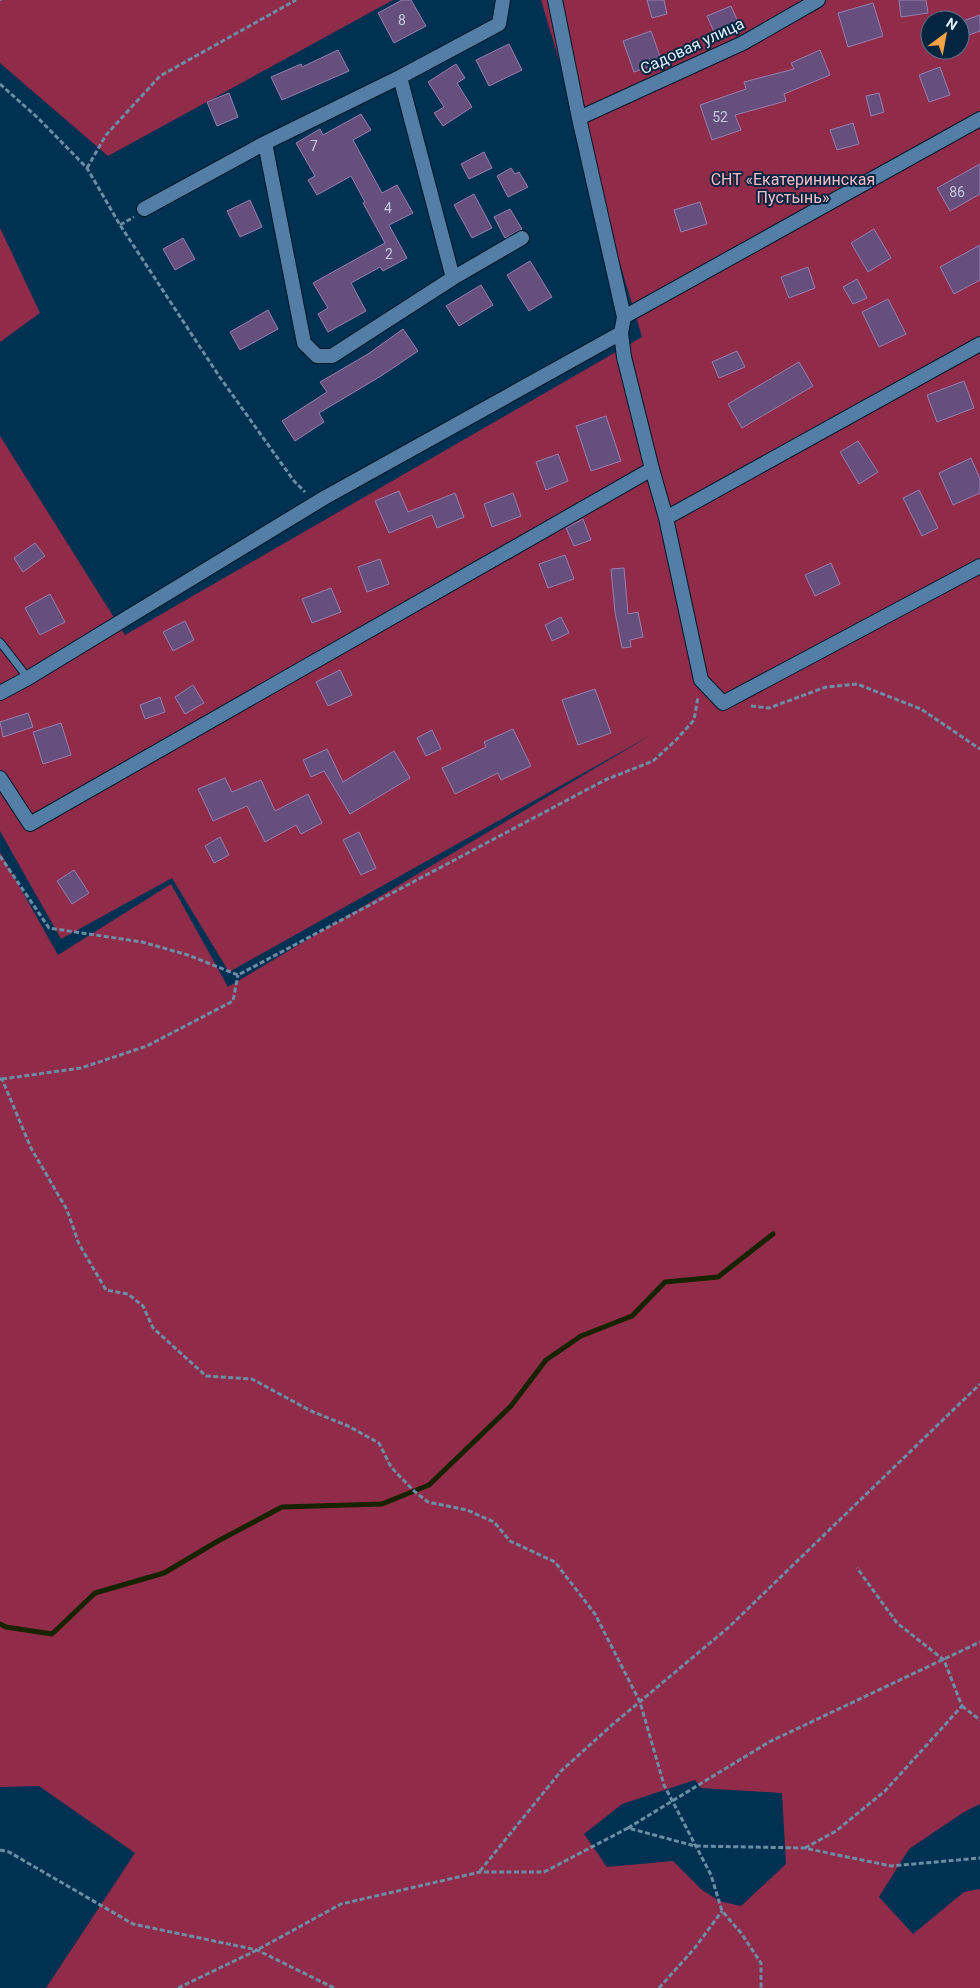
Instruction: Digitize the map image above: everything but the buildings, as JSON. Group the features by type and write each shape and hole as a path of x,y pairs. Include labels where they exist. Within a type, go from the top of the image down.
{"street":[{"path":"144,210 264,143 400,77 499,24 503,0"},
{"path":"555,0 579,118 624,317 621,334 624,357 666,518 701,680 723,704 980,566"},
{"name":"Садовая улица","path":"579,118 743,42 818,0"},
{"path":"400,77 453,278"},
{"path":"624,317 980,119"},
{"path":"264,143 304,343 317,356 332,356 453,278 522,238"},
{"path":"0,693 28,678 324,498 621,334"},
{"path":"666,518 980,344"},
{"path":"0,778 30,824 652,470"}],"lane":[{"path":"0,642 28,678"}],"path":[{"path":"87,168 106,135 160,76 296,0"},
{"path":"0,84 38,118 87,168 120,225 219,376 294,481 309,495 324,498"},
{"path":"0,856 49,928 142,942 188,955 238,975 605,780 653,761 694,720 701,680"},
{"path":"723,704 769,708 826,687 857,684 921,709 980,749"},
{"path":"238,975 233,1001 147,1046 81,1068 1,1079 31,1148 67,1210 79,1244 106,1290 128,1294 143,1306 153,1328 206,1376 252,1379 311,1412 348,1426 379,1443 391,1467 414,1491 428,1502 467,1510 494,1522 510,1541 555,1562 595,1614 640,1702 664,1784 710,1875 722,1911 761,1962 761,1988"},
{"path":"480,1872 561,1771 729,1627 980,1384"},
{"path":"857,1568 897,1623 944,1660 962,1706 980,1720"},
{"path":"178,1988 257,1950 341,1904 480,1872 544,1872 628,1828 769,1742 980,1642"},
{"path":"804,1848 836,1831 885,1791 962,1706"},
{"path":"628,1828 695,1846 804,1848 891,1866 980,1858"},
{"path":"0,1850 9,1852 133,1924 257,1950 334,1988"},
{"path":"659,1988 694,1950 722,1911"}],"green space":[{"path":"0,0 393,0 108,156 0,63"},
{"name":"СНТ «Екатерининская Пустынь»","path":"541,0 980,0 980,1804 964,1812 909,1849 879,1897 913,1934 964,1892 980,1889 980,1988 46,1988 135,1853 39,1786 0,1787 0,852 58,955 171,884 228,987 651,735 229,972 172,878 61,939 0,831 0,436 125,635 642,337","holes":["695,1780 701,1788 782,1793 786,1864 741,1906 719,1901 701,1889 673,1861 607,1867 584,1834 622,1804"]},
{"path":"0,228 40,313 0,342"}],"waterway":[{"path":"0,1624 6,1627 52,1634 95,1593 164,1573 218,1541 282,1507 382,1504 429,1485 511,1406 546,1360 581,1336 632,1316 665,1282 718,1277 773,1234"}]}
